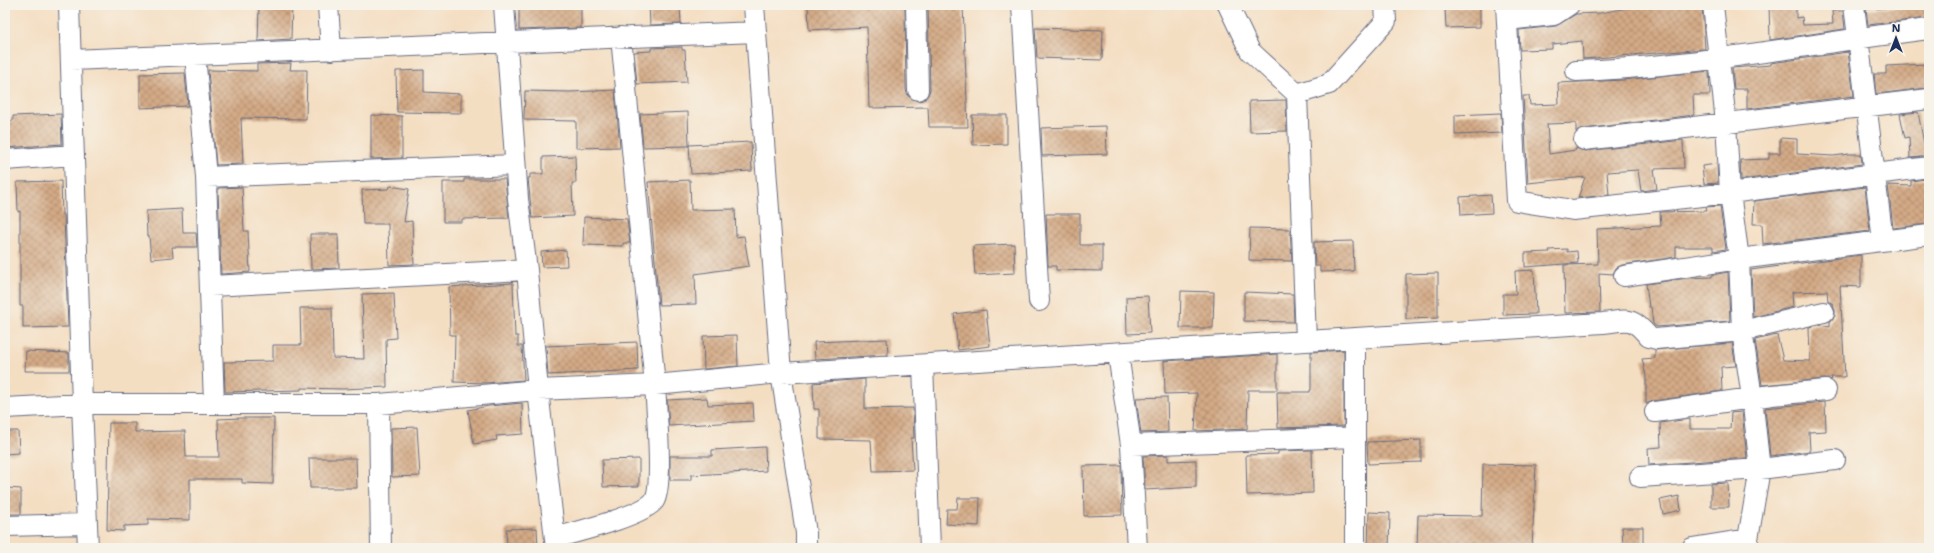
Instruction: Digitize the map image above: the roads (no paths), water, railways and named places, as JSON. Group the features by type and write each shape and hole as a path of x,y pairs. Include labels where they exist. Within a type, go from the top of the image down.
{"street":[{"path":"69,5 88,548"},
{"path":"328,5 331,50"},
{"path":"504,5 505,42 514,165 527,270 538,390 556,543 633,514 647,507 655,500 658,486 658,434 655,386 621,38"},
{"path":"754,5 781,373 806,533 806,548"},
{"path":"916,5 918,90"},
{"path":"1022,5 1039,301"},
{"path":"1228,5 1250,51 1297,94 1306,341"},
{"path":"1297,94 1330,84 1386,22 1386,5"},
{"path":"1569,5 1554,15 1506,12 1517,201 1574,210 1730,194 1929,167"},
{"path":"1692,548 1748,538 1760,469 1752,397 1742,331 1739,259 1730,194 1726,122 1713,5"},
{"path":"1854,5 1883,242"},
{"path":"1576,71 1607,70 1719,58 1929,29"},
{"path":"71,60 756,32"},
{"path":"195,55 206,177 214,404"},
{"path":"1584,140 1929,99"},
{"path":"5,160 74,155"},
{"path":"206,177 514,165"},
{"path":"1624,276 1739,259 1929,235"},
{"path":"210,286 527,270"},
{"path":"5,408 82,404 379,404 538,390 655,386 781,373 1603,323 1629,320 1640,326 1649,338 1656,339 1742,331 1824,312"},
{"path":"1355,338 1355,548"},
{"path":"1118,353 1131,445 1137,548"},
{"path":"923,364 930,548"},
{"path":"1654,412 1752,397 1826,390"},
{"path":"379,404 381,548"},
{"path":"1131,445 1355,437"},
{"path":"1640,477 1760,469 1835,460"},
{"path":"5,526 87,524"}]}
